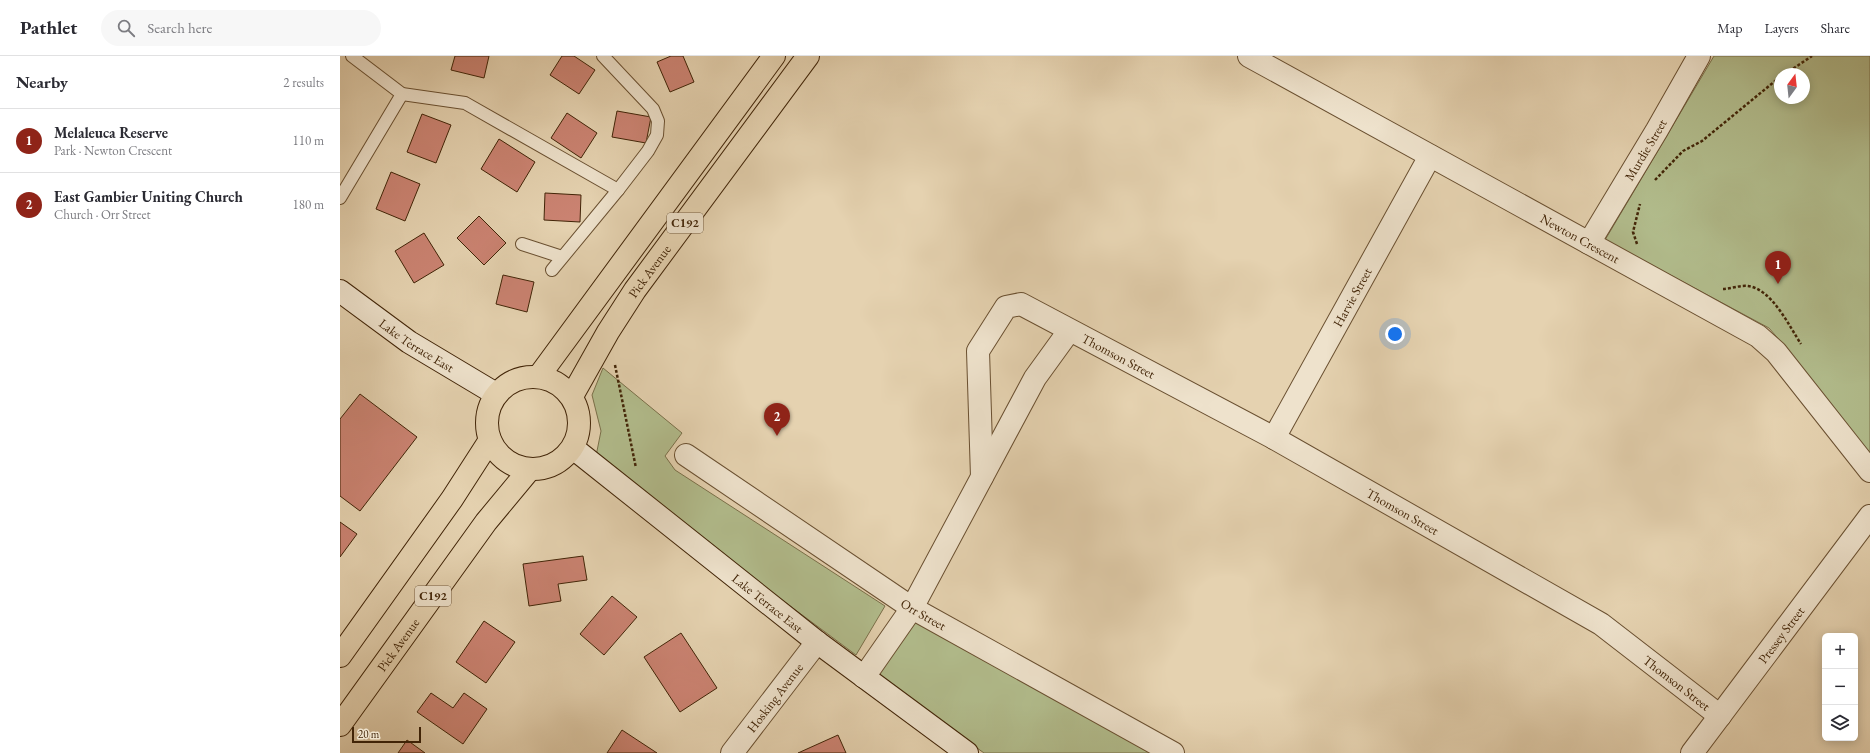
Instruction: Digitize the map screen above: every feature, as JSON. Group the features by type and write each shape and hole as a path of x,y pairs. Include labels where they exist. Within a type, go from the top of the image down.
{"main road":[{"name":"Pick Avenue","path":"539,376 774,56"},
{"name":"Pick Avenue","path":"572,396 608,332 635,290 808,56"},
{"path":"539,376 552,380 563,386 572,396 579,413 580,431 573,448 562,460 547,468 530,469 517,467 506,460 496,451 490,440 486,424 489,408 496,394 508,383 523,377 539,376"},
{"path":"340,656 452,499 490,440"},
{"name":"Pick Avenue","path":"340,725 486,522 530,469"}],"street":[{"name":"Murdie Street","path":"1589,243 1657,130 1699,56"},
{"name":"Newton Crescent","path":"1260,59 1430,156 1758,336 1776,352 1870,471"},
{"name":"Harvie Street","path":"1274,438 1430,156"},
{"name":"Lake Terrace East","path":"340,291 409,342 496,394"},
{"name":"Thomson Street","path":"982,477 978,352 1006,307 1021,304 1069,331 1274,438 1601,624 1720,716"},
{"name":"Thomson Street","path":"864,677 912,608 1035,378 1069,331"},
{"name":"Lake Terrace East","path":"573,448 817,642 967,753"},
{"name":"Orr Street","path":"686,455 912,608 1173,753"},
{"name":"Pressey Street","path":"1692,753 1870,516"},
{"name":"Hosking Avenue","path":"732,753 817,642"}],"lane":[{"path":"352,56 402,94 465,103 618,190"},
{"path":"552,270 618,190 648,151 657,135 658,121 652,109 603,56"},
{"path":"340,198 402,94"},
{"path":"522,244 562,257"}],"path":[{"path":"1794,68 1812,56"},
{"path":"1652,184 1683,151 1702,140 1774,82"},
{"path":"1638,246 1633,232 1641,202"},
{"path":"1717,288 1723,289 1748,286 1765,293 1778,309 1803,347"},
{"path":"615,363 643,504"}],"green space":[{"path":"1714,56 1870,56 1870,455 1794,357 1769,328 1605,240"},
{"path":"603,368 682,433 665,456 675,470 885,606 856,655 595,461 601,431 592,395"},
{"path":"913,620 1153,753 984,753 874,673"}],"building":[{"path":"455,56 489,56 484,78 451,70"},
{"path":"562,56 574,56 595,70 579,94 550,75"},
{"path":"671,56 683,56 694,82 670,92 657,62"},
{"path":"617,111 651,117 646,143 612,137"},
{"path":"567,113 597,133 581,158 551,138"},
{"path":"422,114 451,125 436,163 407,152"},
{"path":"499,139 535,162 517,192 481,169"},
{"path":"391,172 420,184 405,221 376,209"},
{"path":"545,193 581,195 580,222 544,220"},
{"path":"479,216 506,243 484,265 457,238"},
{"path":"424,233 444,265 414,283 395,251"},
{"path":"503,275 534,282 527,312 496,304"},
{"path":"360,394 417,437 360,511 340,496 340,419"},
{"path":"340,522 357,534 340,557"},
{"path":"583,556 587,580 558,584 561,601 529,606 523,564"},
{"path":"612,596 637,617 604,655 580,634"},
{"path":"484,621 515,642 486,683 456,662"},
{"path":"681,633 717,688 680,712 644,657"},
{"path":"431,693 453,708 464,693 487,709 463,744 417,712"},
{"path":"622,730 657,753 607,753"},
{"path":"838,735 846,753 798,753"},
{"path":"407,740 425,753 398,753"}],"place":[{"name":"Melaleuca Reserve","path":"1778,284"},
{"name":"East Gambier Uniting Church","path":"777,436"}]}
